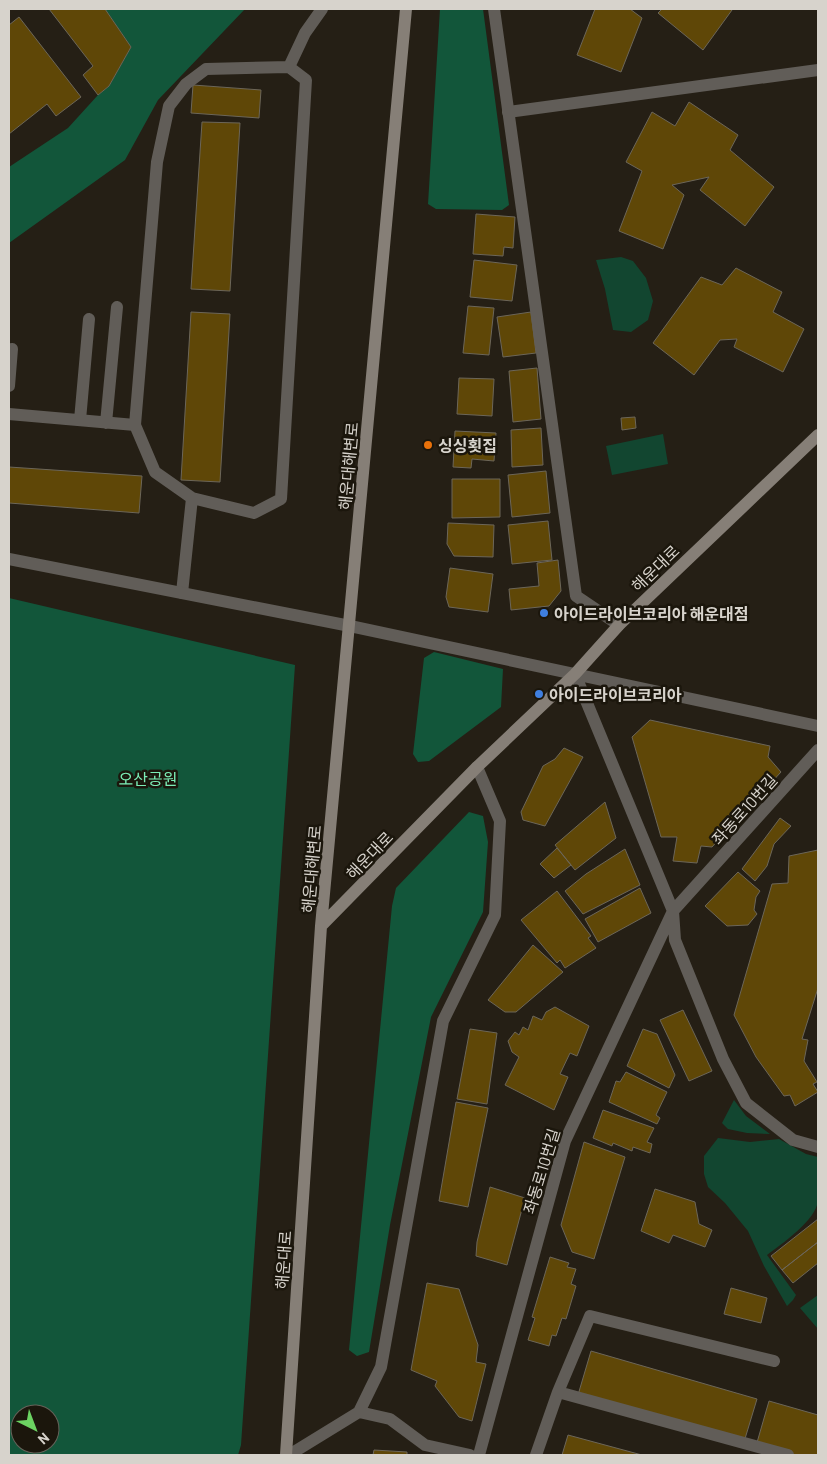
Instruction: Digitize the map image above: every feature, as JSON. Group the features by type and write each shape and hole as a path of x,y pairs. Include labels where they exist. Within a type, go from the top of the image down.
{"main road":[{"name":"해운대해변로","path":"321,926 406,9"},
{"name":"해운대로","path":"288,1455 321,926 478,767 576,674 619,625 818,435"}],"street":[{"path":"290,67 305,33 322,9"},
{"path":"494,9 576,596 619,625"},
{"path":"290,67 306,80 281,499 254,513 192,498 155,472 135,425 157,162 168,106 186,84 206,69 290,67"},
{"path":"508,112 818,70"},
{"path":"106,423 117,307"},
{"path":"80,420 89,319"},
{"path":"9,386 12,350"},
{"path":"9,414 135,425"},
{"path":"182,593 192,498"},
{"path":"9,559 350,626 818,726"},
{"path":"576,674 673,912 675,940 723,1059 746,1102 793,1140 818,1148"},
{"name":"좌동로10번길","path":"479,1455 565,1141 673,912 818,750"},
{"path":"288,1455 359,1412 380,1367 443,1021 495,915 500,821 478,767"},
{"path":"536,1455 558,1392 590,1316 774,1361"},
{"path":"558,1392 788,1455"},
{"path":"359,1412 390,1419 425,1445 470,1455"}],"green space":[{"path":"105,9 245,9 158,100 125,160 9,243 9,167 68,128 98,95 109,86 131,47"},
{"path":"440,9 483,9 509,205 502,210 436,209 428,204"},
{"path":"621,257 633,261 646,278 653,301 648,320 631,332 613,330 605,289 596,260"},
{"path":"663,434 668,464 612,475 606,446"},
{"name":"오산공원","path":"9,598 295,665 241,1445 238,1455 9,1455"},
{"path":"434,652 503,669 501,707 429,761 418,762 413,754 424,658"},
{"path":"469,812 483,816 488,842 483,912 431,1017 390,1225 369,1352 357,1356 349,1350 392,906 396,888"},
{"path":"734,1100 746,1116 770,1134 747,1133 728,1129 722,1123"},
{"path":"718,1138 750,1142 779,1139 806,1154 818,1157 819,1190 816,1208 805,1224 767,1255 796,1295 787,1306 764,1266 748,1231 725,1203 708,1187 704,1174 704,1156"},
{"path":"818,1295 818,1329 800,1308"}],"building":[{"path":"49,9 105,9 131,47 109,86 98,95 83,75 93,66"},
{"path":"595,9 630,9 642,18 621,72 577,55"},
{"path":"662,9 732,10 703,50 658,13"},
{"path":"19,17 81,97 56,116 47,104 9,134 9,25"},
{"path":"193,85 261,90 259,118 191,113"},
{"path":"689,102 738,135 730,150 774,187 745,226 700,190 709,177 672,185 684,195 663,249 619,231 642,171 626,162 652,112 675,126"},
{"path":"202,122 240,123 230,291 191,289"},
{"path":"476,214 515,217 513,248 504,247 503,256 473,254"},
{"path":"474,260 517,265 512,301 470,297"},
{"path":"736,268 782,292 773,312 804,329 783,372 734,347 737,339 720,340 694,375 653,343 701,277 722,285"},
{"path":"468,306 494,308 489,355 463,353"},
{"path":"191,312 230,314 220,482 181,480"},
{"path":"531,312 536,353 503,357 497,317"},
{"path":"537,368 541,419 513,422 509,371"},
{"path":"459,378 494,379 492,416 457,414"},
{"path":"635,417 636,428 622,430 621,418"},
{"path":"541,428 543,465 512,467 511,430"},
{"path":"455,431 496,433 494,461 472,459 471,468 453,467"},
{"path":"9,467 142,476 139,513 9,503"},
{"path":"546,471 550,513 512,517 508,475"},
{"path":"452,479 500,479 500,517 452,518"},
{"path":"548,521 552,560 512,564 508,525"},
{"path":"448,523 494,525 493,557 454,556 447,544"},
{"path":"558,560 561,591 549,606 511,610 509,589 539,586 537,563"},
{"path":"450,568 493,574 488,612 449,607 446,597"},
{"path":"650,720 770,746 768,757 781,772 712,847 701,846 697,863 673,861 677,837 661,837 632,737"},
{"path":"564,748 583,757 545,826 523,820 521,812 543,766 555,759"},
{"path":"605,802 616,838 575,870 555,845"},
{"path":"780,818 791,826 774,844 767,866 755,881 742,869"},
{"path":"557,848 571,865 554,878 540,864"},
{"path":"625,849 640,885 583,914 565,891 586,874"},
{"path":"818,850 818,988 802,1039 808,1040 804,1061 817,1082 813,1084 818,1092 795,1106 790,1095 784,1096 756,1057 734,1015 772,884 788,883 789,856"},
{"path":"738,872 760,891 756,897 754,910 757,914 748,925 727,926 705,906"},
{"path":"640,888 651,913 598,942 585,919"},
{"path":"557,891 591,936 588,938 596,948 565,968 560,960 557,963 521,920"},
{"path":"533,945 563,972 516,1012 505,1012 488,1000"},
{"path":"555,1007 589,1026 577,1056 570,1053 560,1074 568,1077 554,1110 505,1085 519,1057 512,1052 508,1041 515,1032 519,1035 523,1027 528,1030 533,1016 542,1020 546,1012"},
{"path":"683,1010 712,1071 689,1081 660,1020"},
{"path":"470,1029 497,1033 487,1104 457,1099"},
{"path":"643,1029 657,1034 675,1075 669,1088 627,1066"},
{"path":"626,1072 667,1092 656,1115 660,1118 657,1124 609,1102 616,1081 620,1082"},
{"path":"456,1102 488,1108 468,1207 439,1201"},
{"path":"603,1110 654,1128 647,1142 652,1144 650,1153 633,1147 632,1151 613,1143 612,1146 593,1138"},
{"path":"584,1142 625,1157 594,1259 572,1252 561,1225"},
{"path":"490,1187 525,1198 507,1265 476,1256 477,1242"},
{"path":"655,1189 695,1202 699,1224 712,1230 705,1247 673,1235 669,1243 641,1231"},
{"path":"818,1219 818,1242 782,1270 771,1256"},
{"path":"818,1242 818,1263 793,1283 782,1270"},
{"path":"550,1257 569,1263 567,1267 576,1269 571,1284 576,1286 566,1319 562,1318 556,1336 552,1335 549,1346 528,1340 535,1318 532,1317"},
{"path":"427,1283 459,1289 478,1345 476,1362 486,1364 472,1421 459,1417 435,1386 437,1381 411,1370"},
{"path":"731,1288 767,1298 761,1323 724,1314"},
{"path":"591,1351 757,1399 744,1442 578,1395"},
{"path":"769,1401 818,1415 818,1455 790,1455 756,1446"},
{"path":"568,1435 642,1455 562,1455"},
{"path":"374,1450 407,1452 407,1455 373,1455"}],"place":[{"name":"싱싱횟집","path":"428,445"},
{"name":"아이드라이브코리아 해운대점","path":"544,613"},
{"name":"아이드라이브코리아","path":"539,694"}]}
